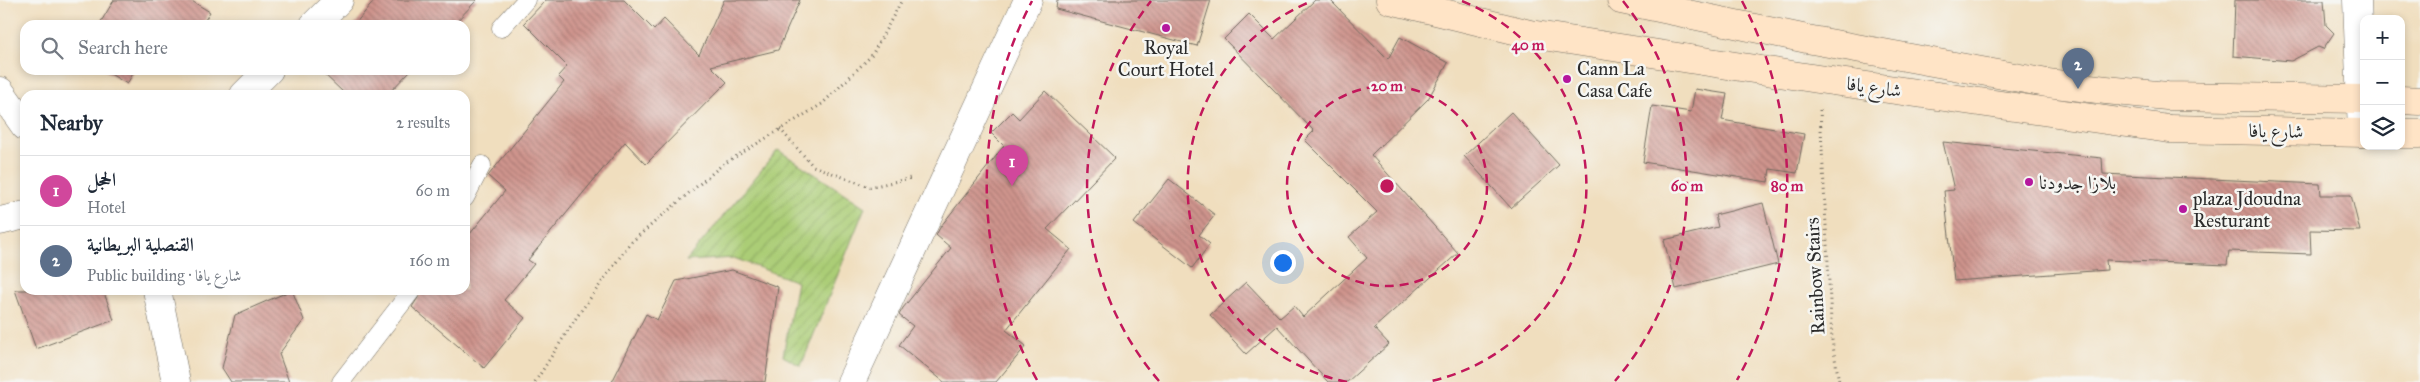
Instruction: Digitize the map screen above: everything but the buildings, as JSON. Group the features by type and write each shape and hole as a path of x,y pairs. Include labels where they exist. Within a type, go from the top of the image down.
{"main road":[{"name":"شارع يافا","path":"1390,0 1530,34 1818,79 2169,130 2360,133"},
{"name":"شارع يافا","path":"1621,0 1807,39 2047,82 2106,90 2167,96 2360,98"},
{"path":"2405,100 2420,101"},
{"path":"2405,134 2420,134"}],"street":[{"path":"319,20 339,0"},
{"path":"852,382 1028,0"},
{"path":"2357,0 2361,60"},
{"path":"249,90 264,75"},
{"path":"0,90 20,119"},
{"path":"0,221 20,216"},
{"path":"158,295 176,382"}],"lane":[{"path":"501,28 526,0"},
{"path":"470,188 482,165"},
{"path":"341,382 408,295"}],"path":[{"path":"535,382 576,318 630,243 722,166 822,104 872,55 902,0"},
{"name":"Rainbow Stairs","path":"1818,79 1832,340 1839,382"},
{"path":"780,129 814,166 870,187 949,170"}],"green space":[{"path":"778,150 865,207 801,366 783,356 797,282 734,258 686,261"}],"place":[{"name":"Royal Court Hotel","path":"1166,28"},
{"name":"Cann La Casa Cafe","path":"1567,79"},
{"name":"القنصلية البريطانية","path":"2078,89"},
{"name":"بلازا جدودنا","path":"2029,182"},
{"name":"الحجل","path":"1012,186"},
{"name":"plaza Jdoudna Resturant","path":"2183,209"}]}
